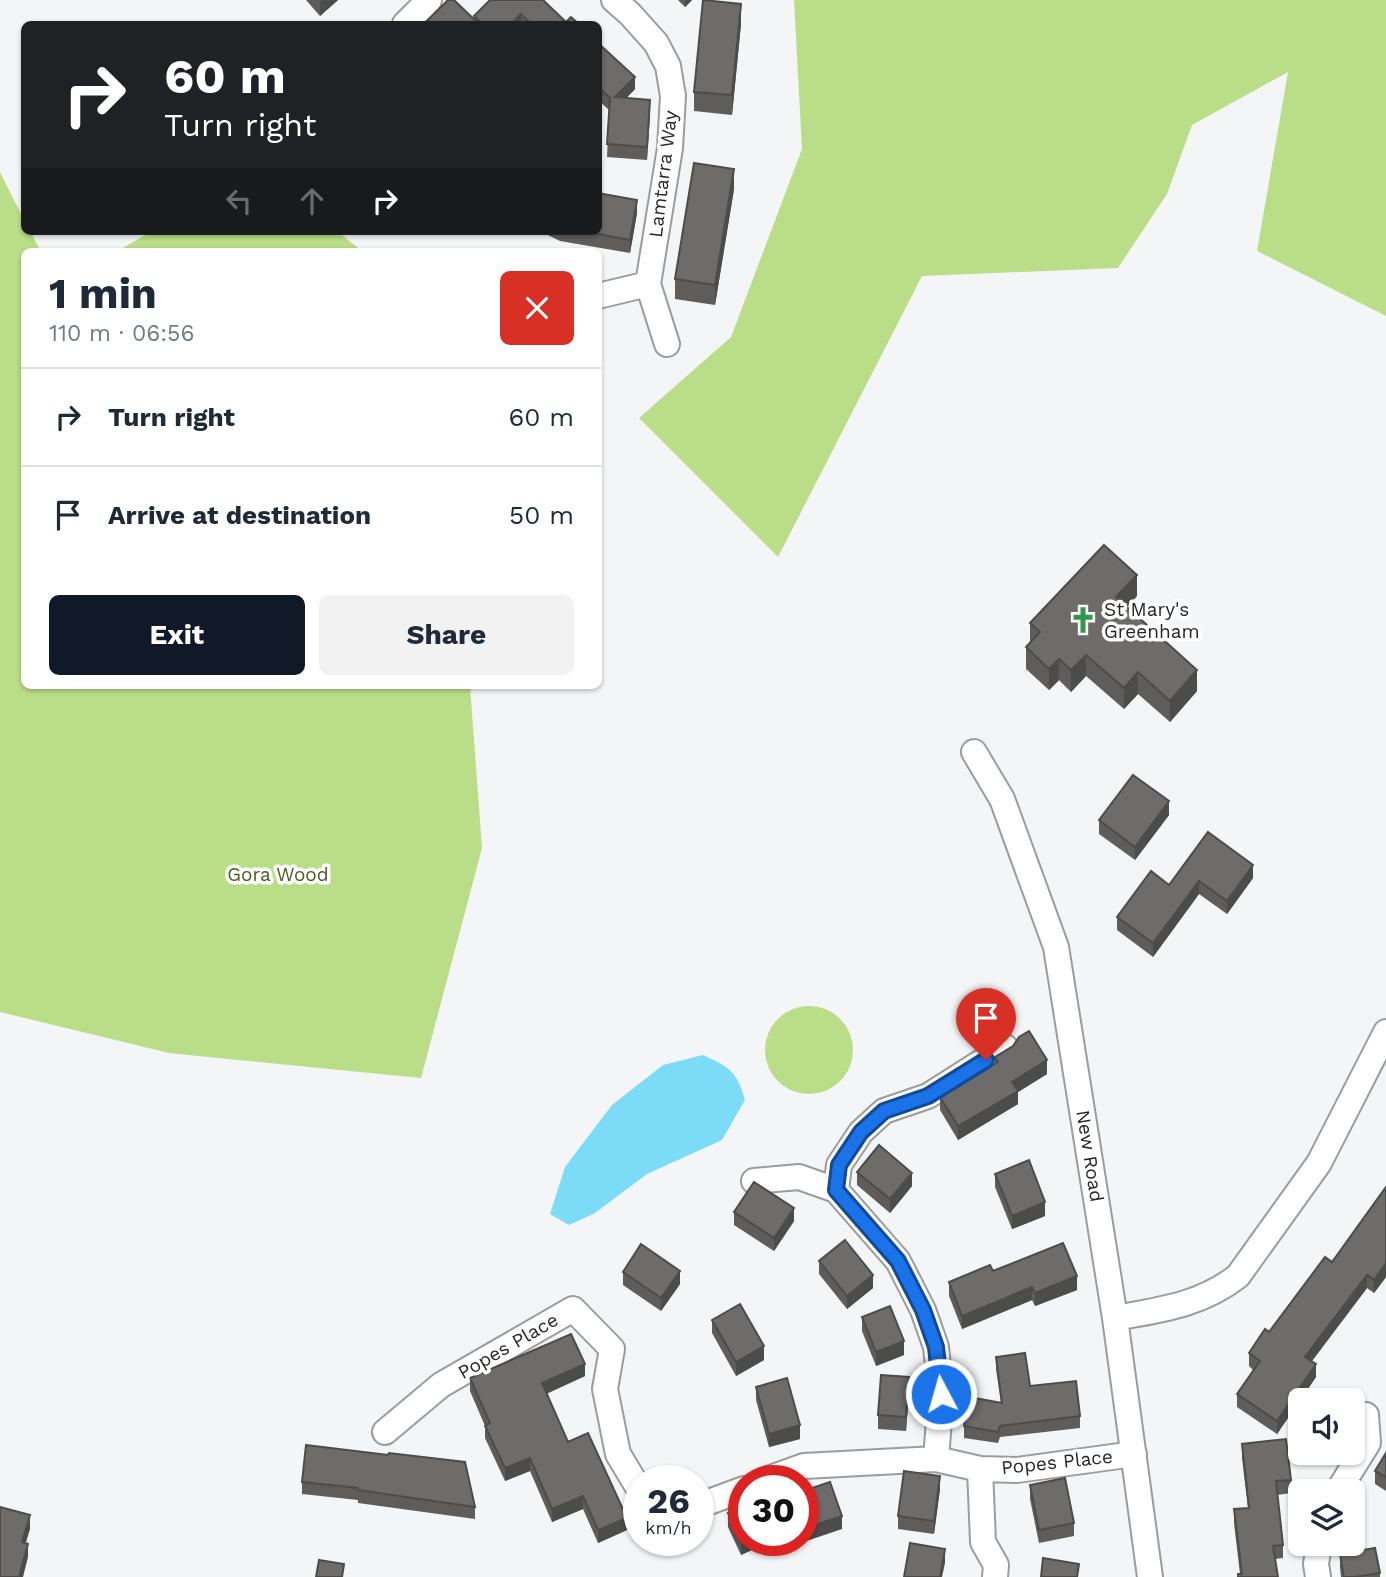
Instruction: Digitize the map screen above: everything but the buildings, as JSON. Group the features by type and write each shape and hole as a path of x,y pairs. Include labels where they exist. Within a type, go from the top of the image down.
{"street":[{"path":"408,21 429,0"},
{"name":"Lamtarra Way","path":"614,0 656,43 668,66 673,96 670,148 648,284 667,344"},
{"path":"602,295 648,284"},
{"name":"New Road","path":"974,752 1002,799 1056,947 1115,1318 1150,1577"},
{"path":"1115,1318 1190,1303 1221,1289 1238,1276 1319,1163 1386,1032"},
{"path":"836,1190 839,1165 861,1132 884,1111 928,1096 1005,1047"},
{"path":"754,1181 799,1177 836,1190 898,1261 923,1310 936,1347 941,1394 936,1459"},
{"name":"Popes Place","path":"385,1432 441,1385 573,1309 612,1349 605,1389 618,1454 625,1465"},
{"path":"1346,1479 1368,1443 1366,1415"},
{"name":"Popes Place","path":"819,1465 936,1459 980,1469 1017,1469 1134,1454"},
{"name":"Popes Place","path":"980,1469 983,1542 996,1565 995,1577"},
{"path":"1317,1556 1318,1577"}],"green space":[{"path":"794,0 1386,0 1386,316 1257,251 1288,72 1192,125 1167,194 1118,268 922,276 778,557 639,418 731,337 802,149"},
{"name":"Gora Wood","path":"0,172 21,214 21,235 32,235 39,248 21,248 21,689 470,689 482,848 421,1078 169,1053 0,1012"},
{"path":"145,235 342,235 358,248 123,248"},
{"path":"809,1006 834,1013 846,1025 853,1050 846,1075 834,1087 809,1094 784,1087 772,1075 765,1050 772,1025 784,1013"}],"water":[{"path":"703,1055 731,1071 739,1082 745,1100 722,1140 647,1174 595,1213 569,1225 550,1214 565,1167 612,1105 663,1065"}],"place":[{"name":"St Mary's Greenham","path":"1083,620"}],"route":[{"path":"941,1394 936,1347 923,1310 898,1261 836,1190 839,1165 861,1132 884,1111 928,1096 986,1060"}]}
